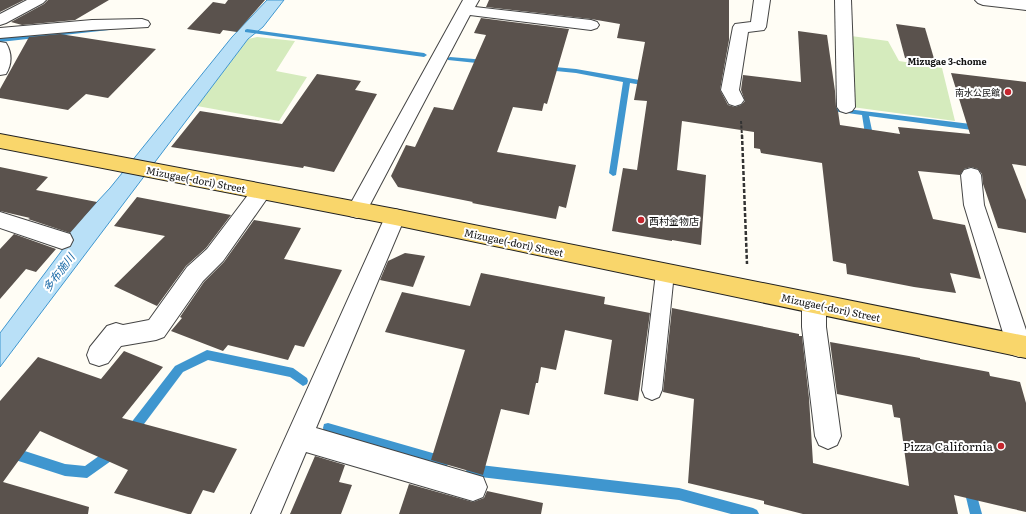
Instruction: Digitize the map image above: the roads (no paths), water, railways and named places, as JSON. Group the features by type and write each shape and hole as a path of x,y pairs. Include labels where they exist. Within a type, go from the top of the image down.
{"main road":[{"name":"Mizugae(-dori) Street","path":"0,141 396,217 1023,347"}],"street":[{"path":"0,20 38,0"},
{"path":"732,95 741,27 758,27 762,0"},
{"path":"843,0 846,107"},
{"path":"983,0 1026,5"},
{"path":"357,210 468,5 591,25"},
{"path":"0,33 92,25 142,24"},
{"path":"0,47 3,62 0,70"},
{"path":"971,175 974,205 1023,347"},
{"path":"99,355 116,334 123,336 156,329 195,274 215,255 261,192"},
{"path":"265,514 396,217"},
{"path":"0,220 62,240"},
{"path":"814,304 814,327 828,436"},
{"path":"299,436 473,487"}],"lane":[{"path":"652,390 665,273"}],"water":[{"name":"多布施川","path":"267,0 284,0 263,27 248,39 0,367 0,333 72,237 69,232 110,188 232,37"}],"waterway":[{"path":"0,40 107,29"},
{"path":"247,31 424,55"},
{"path":"450,59 486,62"},
{"path":"546,68 576,71 627,80"},
{"path":"613,173 627,80"},
{"path":"627,80 648,84"},
{"path":"825,108 979,128"},
{"path":"865,114 870,140"},
{"path":"131,432 179,369 207,355 293,373 303,381"},
{"path":"328,428 443,462"},
{"path":"0,449 65,470 87,472 114,452"},
{"path":"472,470 679,494 753,514"},
{"path":"970,489 976,514"}],"place":[{"name":"南水公民館","path":"1008,92"},
{"name":"西村金物店","path":"641,220"},
{"name":"Pizza California","path":"1001,446"}],"district":[{"name":"Mizugae 3-chome","path":"947,61"}]}
